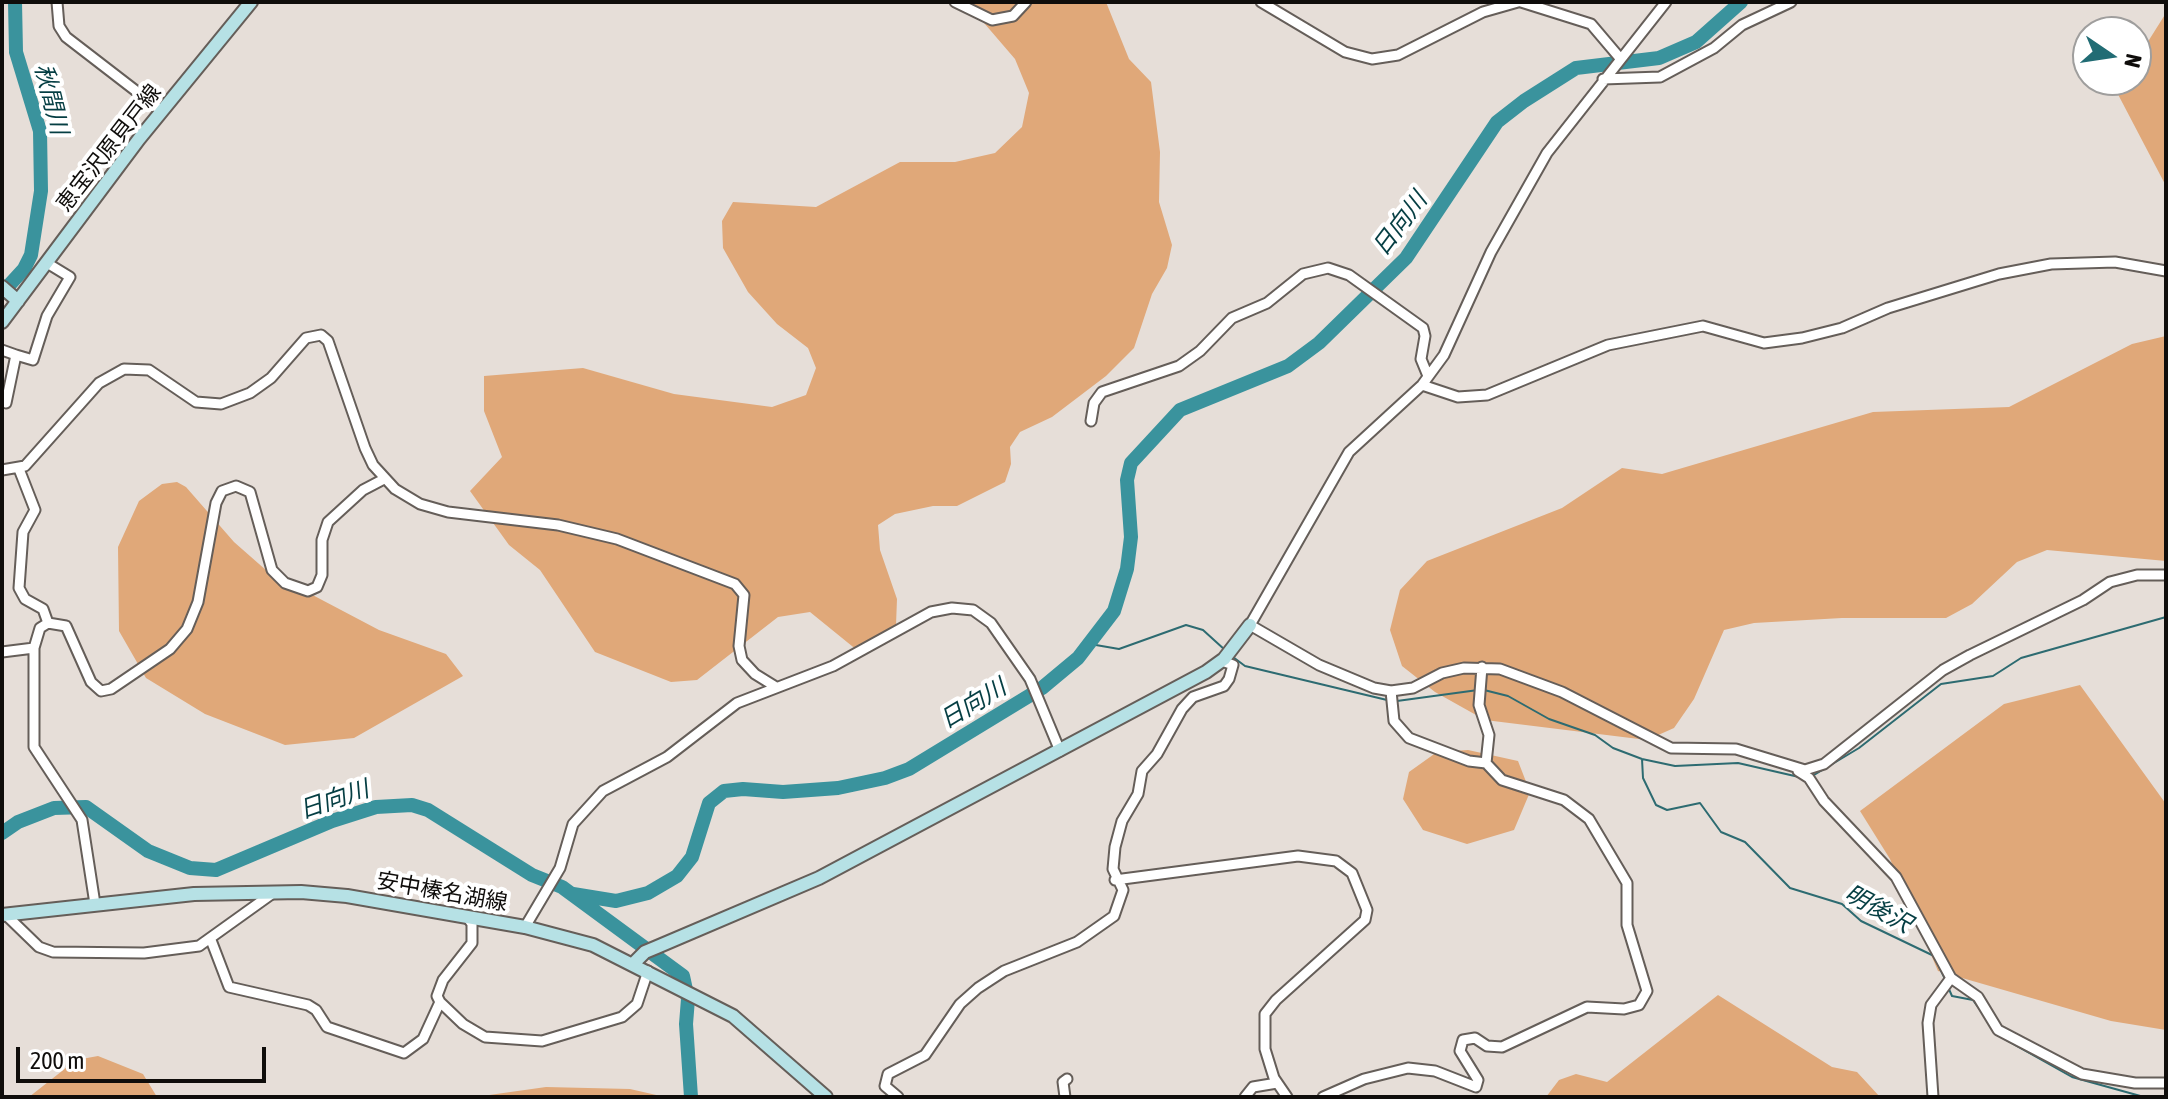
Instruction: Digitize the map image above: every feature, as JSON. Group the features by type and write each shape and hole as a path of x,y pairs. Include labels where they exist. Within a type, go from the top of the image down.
{"main road":[{"name":"恵宝沢原貝戸線","path":"2,322 15,299 47,263 162,111 251,2"},
{"path":"2,287 15,299"},
{"path":"633,964 651,949 819,878 1060,751 1226,657 1250,625"},
{"name":"安中榛名湖線","path":"4,915 194,894 331,894 525,927 582,941 694,994 756,1032 826,1097"}],"street":[{"path":"57,2 59,26 66,37 162,111"},
{"path":"955,2 992,20 1013,16 1026,2"},
{"path":"1261,2 1345,52 1372,59 1398,55 1483,12 1520,2 1591,24 1618,59"},
{"path":"1666,2 1618,59 1537,167 1491,252 1444,355 1425,381 1349,452 1250,625 1342,677 1391,691 1413,688 1453,670 1500,669 1562,692 1671,748 1736,749 1805,770 1824,764 1943,670 1970,655 2083,600 2110,582 2137,575 2166,575"},
{"path":"1605,77 1660,77 1714,48 1742,25 1791,2"},
{"path":"1425,381 1458,397 1487,395 1608,345 1703,326 1764,343 1802,338 1842,328 1888,308 1999,274 2051,264 2115,262 2166,271"},
{"path":"2,350 33,360 47,316 70,277 47,263"},
{"path":"1091,421 1094,403 1102,392 1179,366 1200,351 1232,318 1267,303 1303,274 1328,268 1349,275 1423,328 1425,336 1421,359 1425,381"},
{"path":"2,470 19,469 39,454 79,403 112,374 132,367 142,368 196,402 211,405 232,402 271,378 306,338 316,334 328,341 365,448 384,479 420,504 448,512 532,521 592,533 680,561 740,587 744,595 739,646 742,660 755,674 776,687"},
{"path":"6,403 16,355"},
{"path":"19,469 35,510 23,532 19,588 25,599 43,609 48,623"},
{"path":"95,904 89,852 79,815 63,788 43,765 34,747 34,648 40,628 48,623 62,624 70,630 91,682 106,691 170,649 187,629 198,602 216,503 222,491 236,486 250,492 272,570 285,583 308,591 317,587 322,575 322,540 328,522 363,490 384,479"},
{"path":"525,927 560,868 573,824 603,791 667,757 728,708 862,652 918,618 952,608 983,615 1012,650 1030,679 1060,751"},
{"path":"2,652 34,648"},
{"path":"898,1097 885,1086 888,1074 925,1055 960,1004 978,988 1004,971 1077,942 1114,916 1123,890 1115,880 1115,847 1122,821 1138,794 1142,771 1157,754 1182,709 1193,697 1224,686 1233,665 1226,657"},
{"path":"1482,667 1479,705 1489,735 1486,763"},
{"path":"1323,1097 1364,1079 1408,1068 1435,1071 1476,1087 1478,1080 1460,1051 1463,1040 1475,1038 1487,1046 1502,1047 1577,1010 1595,1005 1624,1009 1639,1005 1646,997 1643,967 1626,918 1627,883 1598,831 1574,805 1502,780 1486,763 1469,761 1409,738 1394,721 1391,691"},
{"path":"1795,769 1809,778 1824,801 1896,877 1951,978 1978,997 1998,1030 2071,1069 2101,1079 2166,1083"},
{"path":"1115,880 1298,856 1336,861 1352,873 1367,910 1365,920 1276,1000 1265,1014 1265,1049 1277,1083 1287,1097"},
{"path":"4,915 39,947 53,952 144,953 199,946 273,893"},
{"path":"211,940 229,987 308,1005 316,1010 327,1027 404,1053 423,1039 440,1002 439,989 447,972 472,943 472,924 467,917"},
{"path":"440,1002 463,1024 485,1037 542,1041 622,1017 637,1004 648,971"},
{"path":"1933,1097 1928,1023 1931,1005 1951,978"},
{"path":"1065,1097 1063,1082 1067,1079"},
{"path":"1245,1097 1253,1087 1277,1083"}],"shaded area":[{"path":"966,2 1106,2 1129,59 1151,82 1160,152 1159,202 1172,245 1167,268 1152,294 1134,348 1106,376 1052,417 1020,432 1010,447 1011,464 1005,482 957,506 933,506 895,514 878,525 880,550 897,599 896,625 880,646 863,655 810,612 778,617 697,680 671,682 595,652 540,570 509,545 470,491 502,457 484,411 484,376 583,368 674,394 772,407 806,395 816,368 808,348 777,324 748,292 723,248 722,221 733,202 816,207 900,162 955,162 995,153 1022,127 1029,93 1015,59"},
{"path":"2166,13 2166,186 2119,96 2152,96 2152,35"},
{"path":"2166,336 2166,561 2047,550 2017,562 1972,604 1946,618 1842,618 1754,623 1724,630 1694,699 1674,728 1647,740 1485,720 1435,692 1402,666 1390,630 1400,590 1427,561 1562,508 1622,468 1662,474 1873,412 2009,407 2132,344"},
{"path":"177,482 186,487 234,542 267,571 379,630 446,654 463,676 354,738 285,745 205,714 146,678 119,631 118,547 139,501 162,484"},
{"path":"2080,685 2166,804 2166,1030 2111,1021 1938,971 1890,859 1860,811 2004,704"},
{"path":"1468,750 1518,761 1530,792 1514,830 1467,844 1423,830 1403,799 1409,772 1437,752"},
{"path":"1718,995 1832,1067 1857,1072 1880,1097 1546,1097 1559,1080 1576,1074 1607,1082"},
{"path":"98,1056 143,1074 157,1097 29,1097 76,1060"},
{"path":"546,1087 630,1089 665,1097 475,1097"}],"waterway":[{"name":"秋間川","path":"2,293 24,269 31,255 41,191 40,131 16,52 15,2"},
{"name":"日向川","path":"573,894 616,901 648,893 677,876 692,857 709,803 724,791 783,792 838,788 885,778 909,769 1042,688 1078,658 1114,611 1127,569 1131,537 1127,480 1131,463 1180,410 1288,366 1319,343 1406,258 1497,122 1524,101 1576,68 1659,58 1696,42 1741,2"},
{"path":"1814,775 1859,748 1941,684 1993,676 2021,658 2166,617"},
{"path":"1090,644 1119,649 1186,625 1203,630 1225,650"},
{"path":"1233,657 1245,666 1387,700"},
{"path":"1397,701 1478,690"},
{"name":"明後沢","path":"1484,690 1508,696 1549,719 1595,735 1613,748 1642,759 1675,766 1738,763 1799,777"},
{"name":"明後沢","path":"1642,759 1643,778 1656,805 1667,810 1700,803 1721,832 1745,842 1790,888 1842,904 1861,921 1934,956 1946,981"},
{"name":"日向川","path":"2,833 18,822 54,808 86,807 148,851 190,868 216,870 332,821 376,807 412,805 428,810 532,875 562,887 683,976 688,999 686,1024 691,1097"},
{"name":"明後沢","path":"1948,987 1952,996 1973,1000 1983,1014"},
{"name":"明後沢","path":"1999,1036 2072,1077 2144,1097"}]}
